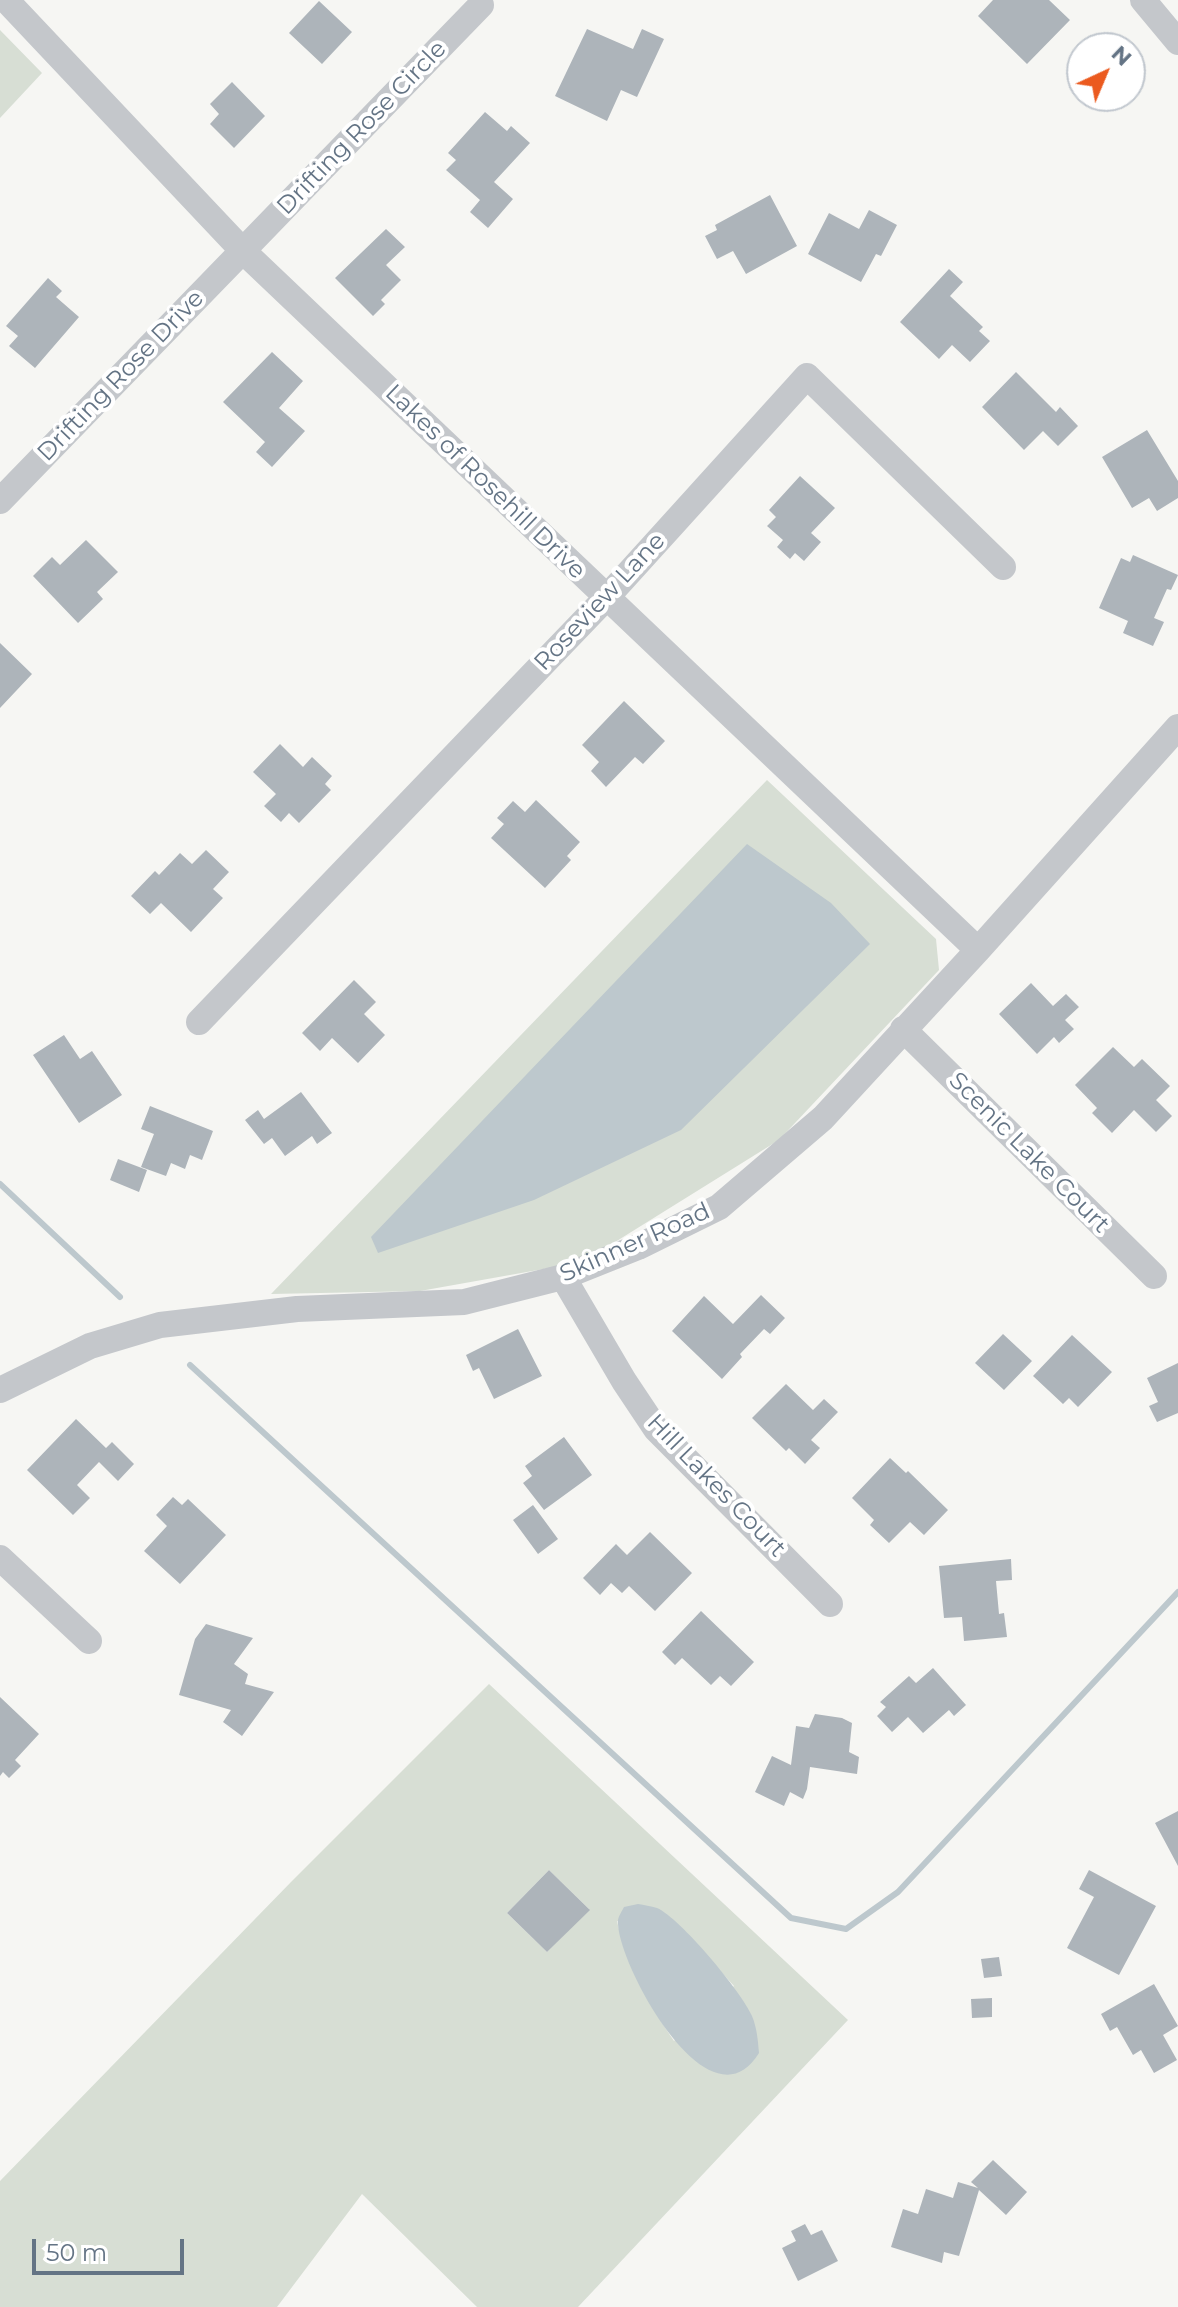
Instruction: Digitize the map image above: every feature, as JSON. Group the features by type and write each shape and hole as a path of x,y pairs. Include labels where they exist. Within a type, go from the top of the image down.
{"street":[{"name":"Lakes of Rosehill Drive","path":"6,0 243,251 978,950"},
{"path":"1143,0 1178,42"},
{"name":"Drifting Rose Circle","path":"243,251 481,5"},
{"name":"Drifting Rose Drive","path":"0,501 243,251"},
{"name":"Roseview Lane","path":"199,1022 606,598 807,376 1003,567"},
{"name":"Skinner Road","path":"0,1390 90,1346 160,1325 297,1309 464,1302 563,1277 638,1247 719,1207 823,1118 1178,727"},
{"name":"Scenic Lake Court","path":"903,1029 1154,1276"},
{"name":"Hill Lakes Court","path":"563,1277 656,1429 830,1604"},
{"path":"0,1558 89,1641"}],"shaded area":[{"path":"0,30 42,73 0,118"},
{"path":"767,780 936,939 939,970 779,1140 583,1262 420,1291 271,1294"},
{"path":"747,844 831,903 870,944 681,1130 534,1200 378,1253 371,1237"},
{"path":"489,1684 848,2020 578,2307 477,2307 362,2194 277,2307 0,2307 0,2181","holes":["549,1870 589,1909 547,1952 507,1913","617,1921 690,1938 734,1986 674,2041 640,1984 626,1954"]},
{"path":"638,1904 657,1908 680,1926 746,2005 755,2025 759,2053 739,2072 717,2073 693,2059 651,2006 634,1974 618,1924 624,1907"}],"building":[{"path":"993,0 1049,0 1070,20 1027,64 978,16"},
{"path":"319,1 352,32 322,64 289,33"},
{"path":"587,29 633,49 642,29 664,39 637,97 621,90 607,121 555,96"},
{"path":"232,82 265,116 234,148 210,124 219,114 210,104"},
{"path":"485,112 507,131 511,126 530,143 494,182 513,199 488,228 470,212 480,200 446,170 456,160 448,153"},
{"path":"770,195 797,246 746,274 733,251 717,259 705,236 717,230 715,225"},
{"path":"869,210 897,225 881,256 876,254 861,282 808,254 829,213 859,229"},
{"path":"386,229 405,247 386,265 401,280 381,300 385,304 373,316 335,278"},
{"path":"949,269 963,282 950,296 983,327 979,331 990,341 970,362 952,345 939,359 900,322"},
{"path":"48,278 62,291 56,297 79,317 35,368 9,346 18,336 6,326"},
{"path":"272,352 303,381 279,408 305,431 272,467 256,452 265,442 223,402"},
{"path":"1016,372 1056,412 1060,407 1078,426 1058,446 1043,431 1024,450 982,407"},
{"path":"1147,430 1178,481 1178,498 1157,511 1149,498 1132,508 1102,457"},
{"path":"800,476 835,508 811,533 821,542 804,561 795,553 790,559 777,547 783,540 767,526 776,517 769,510"},
{"path":"86,540 118,572 97,592 103,599 78,623 33,576 52,557 60,565"},
{"path":"1133,555 1178,575 1171,590 1167,589 1154,618 1164,622 1153,646 1123,633 1128,621 1099,608 1121,558 1130,562"},
{"path":"0,643 32,674 0,708"},
{"path":"624,701 665,741 643,764 635,757 606,787 591,771 599,762 582,745"},
{"path":"280,744 303,767 312,757 332,776 325,784 331,790 299,823 289,813 281,822 264,806 276,794 253,772"},
{"path":"536,800 580,842 567,856 571,860 545,888 491,838 504,824 497,818 513,801 525,812"},
{"path":"206,850 229,872 213,889 223,898 191,932 161,903 150,914 131,896 155,871 159,875 180,853 192,864"},
{"path":"354,980 376,1002 364,1014 385,1035 358,1063 332,1038 320,1051 302,1033"},
{"path":"1031,983 1053,1006 1066,994 1079,1007 1065,1020 1074,1029 1059,1043 1054,1037 1037,1054 999,1014"},
{"path":"64,1035 80,1059 92,1051 122,1095 79,1123 33,1055"},
{"path":"1113,1047 1134,1067 1142,1059 1170,1086 1156,1100 1172,1116 1156,1132 1134,1110 1112,1133 1092,1113 1097,1108 1075,1085"},
{"path":"301,1092 332,1133 317,1144 312,1136 285,1156 272,1138 264,1144 245,1120 258,1110 264,1119"},
{"path":"150,1106 213,1131 202,1160 190,1155 185,1169 171,1163 166,1176 141,1167 154,1134 141,1129"},
{"path":"118,1159 147,1170 139,1192 110,1180"},
{"path":"761,1295 785,1318 770,1334 764,1329 722,1379 672,1331 704,1296 733,1324"},
{"path":"518,1329 542,1376 494,1399 479,1368 473,1371 466,1355"},
{"path":"1003,1334 1032,1361 1004,1390 975,1363"},
{"path":"1072,1335 1112,1372 1078,1407 1069,1398 1063,1404 1033,1376"},
{"path":"1178,1363 1178,1413 1157,1422 1149,1406 1158,1402 1147,1378"},
{"path":"786,1384 813,1410 824,1399 838,1412 811,1440 820,1448 805,1464 789,1448 786,1451 752,1418"},
{"path":"76,1419 106,1448 112,1442 134,1464 118,1481 99,1462 77,1485 90,1498 73,1515 27,1470"},
{"path":"564,1437 592,1475 544,1510 523,1483 532,1476 525,1466"},
{"path":"890,1458 948,1510 924,1535 910,1522 889,1543 870,1525 874,1520 852,1498"},
{"path":"173,1497 182,1505 188,1499 226,1535 180,1584 144,1551 167,1526 156,1515"},
{"path":"533,1505 558,1539 538,1554 513,1520"},
{"path":"650,1532 692,1573 655,1611 629,1586 622,1593 611,1583 600,1595 583,1578 616,1544 627,1555"},
{"path":"1011,1559 1012,1580 996,1581 999,1614 1004,1613 1007,1637 964,1641 962,1617 944,1618 939,1566"},
{"path":"701,1611 754,1662 731,1686 720,1676 711,1685 682,1658 675,1665 662,1652"},
{"path":"206,1624 253,1638 234,1664 248,1674 245,1684 274,1692 242,1736 223,1722 231,1710 179,1695 195,1639"},
{"path":"933,1668 966,1705 954,1716 949,1710 923,1733 908,1717 892,1732 877,1716 886,1707 880,1702 909,1676 916,1683"},
{"path":"0,1697 39,1734 15,1760 21,1766 9,1778 3,1772 0,1776"},
{"path":"815,1714 842,1718 852,1723 849,1752 859,1757 857,1774 810,1767 803,1799 790,1792 784,1806 755,1792 772,1756 791,1765 796,1726 809,1728"},
{"path":"1178,1811 1178,1866 1155,1823"},
{"path":"549,1870 590,1910 547,1952 507,1913"},
{"path":"1089,1870 1156,1906 1119,1975 1067,1948 1094,1897 1079,1889"},
{"path":"999,1957 1002,1976 984,1978 981,1959"},
{"path":"1154,1984 1178,2026 1163,2035 1177,2060 1154,2073 1141,2050 1133,2055 1117,2027 1110,2031 1101,2014"},
{"path":"992,1998 992,2017 972,2018 971,1999"},
{"path":"993,2160 1027,2192 1006,2215 979,2190 959,2256 944,2252 942,2263 891,2247 903,2209 918,2214 926,2189 953,2198 958,2182 978,2188 971,2182"},
{"path":"805,2224 811,2235 822,2230 838,2261 798,2281 782,2248 796,2241 791,2231"}],"waterway":[{"path":"0,1184 120,1297"},
{"path":"190,1365 791,1918 846,1929 898,1892 1178,1592"}]}
